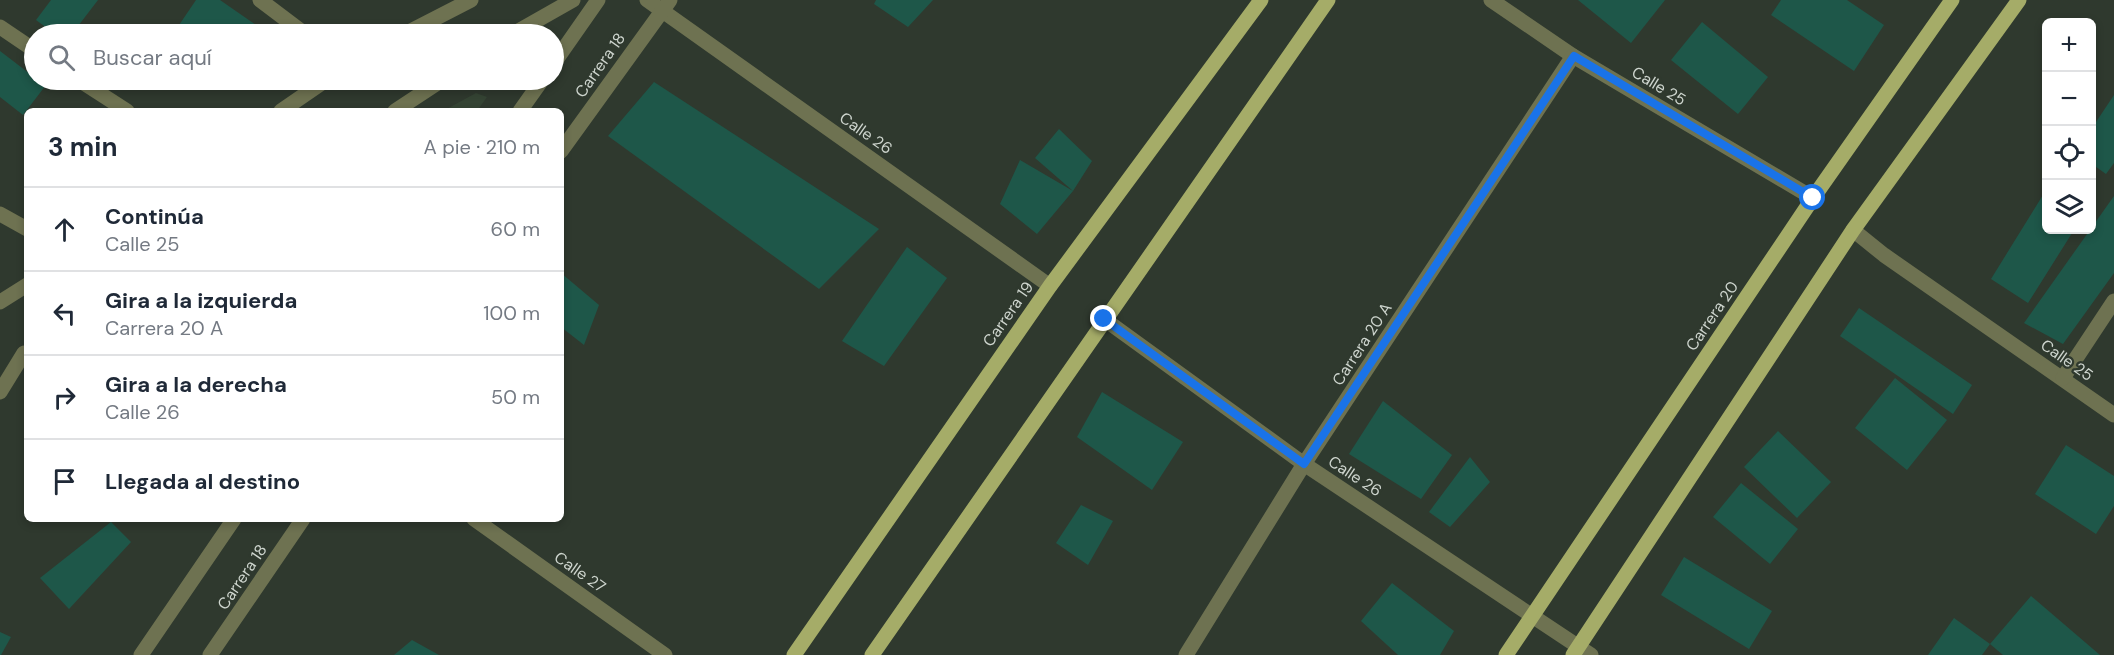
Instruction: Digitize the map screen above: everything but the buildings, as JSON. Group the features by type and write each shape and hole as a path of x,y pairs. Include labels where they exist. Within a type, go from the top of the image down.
{"main road":[{"name":"Carrera 19","path":"794,655 1050,286 1261,0"},
{"path":"872,655 1328,0"},
{"name":"Carrera 20","path":"1506,655 1813,198 1952,0"},
{"path":"1581,652 1853,230 2019,0"}],"street":[{"path":"260,0 292,24"},
{"path":"424,24 471,0"},
{"path":"531,24 573,0"},
{"path":"564,49 598,0"},
{"name":"Calle 26","path":"647,0 665,5 1050,286"},
{"name":"Calle 25","path":"1491,0 1574,56 1813,198"},
{"name":"Carrera 18","path":"564,148 665,5"},
{"path":"0,27 24,43"},
{"name":"Carrera 20 A","path":"1186,655 1304,464 1574,56"},
{"path":"94,90 122,108"},
{"path":"285,108 311,90"},
{"path":"400,108 427,90"},
{"path":"522,108 535,90"},
{"path":"0,214 24,228"},
{"name":"Calle 25","path":"1853,230 1884,255 2114,415"},
{"path":"0,302 24,287"},
{"path":"2063,378 2114,301"},
{"name":"Calle 26","path":"1104,319 1304,464 1533,615 1581,652"},
{"path":"0,367 24,353"},
{"path":"0,392 24,355"},
{"path":"141,655 232,522"},
{"name":"Carrera 18","path":"210,655 301,522"},
{"name":"Calle 27","path":"478,522 665,655"}],"shaded area":[{"path":"476,93 487,97 479,108 448,108"}],"route":[{"path":"1104,319 1304,464 1574,56 1813,198"}]}
